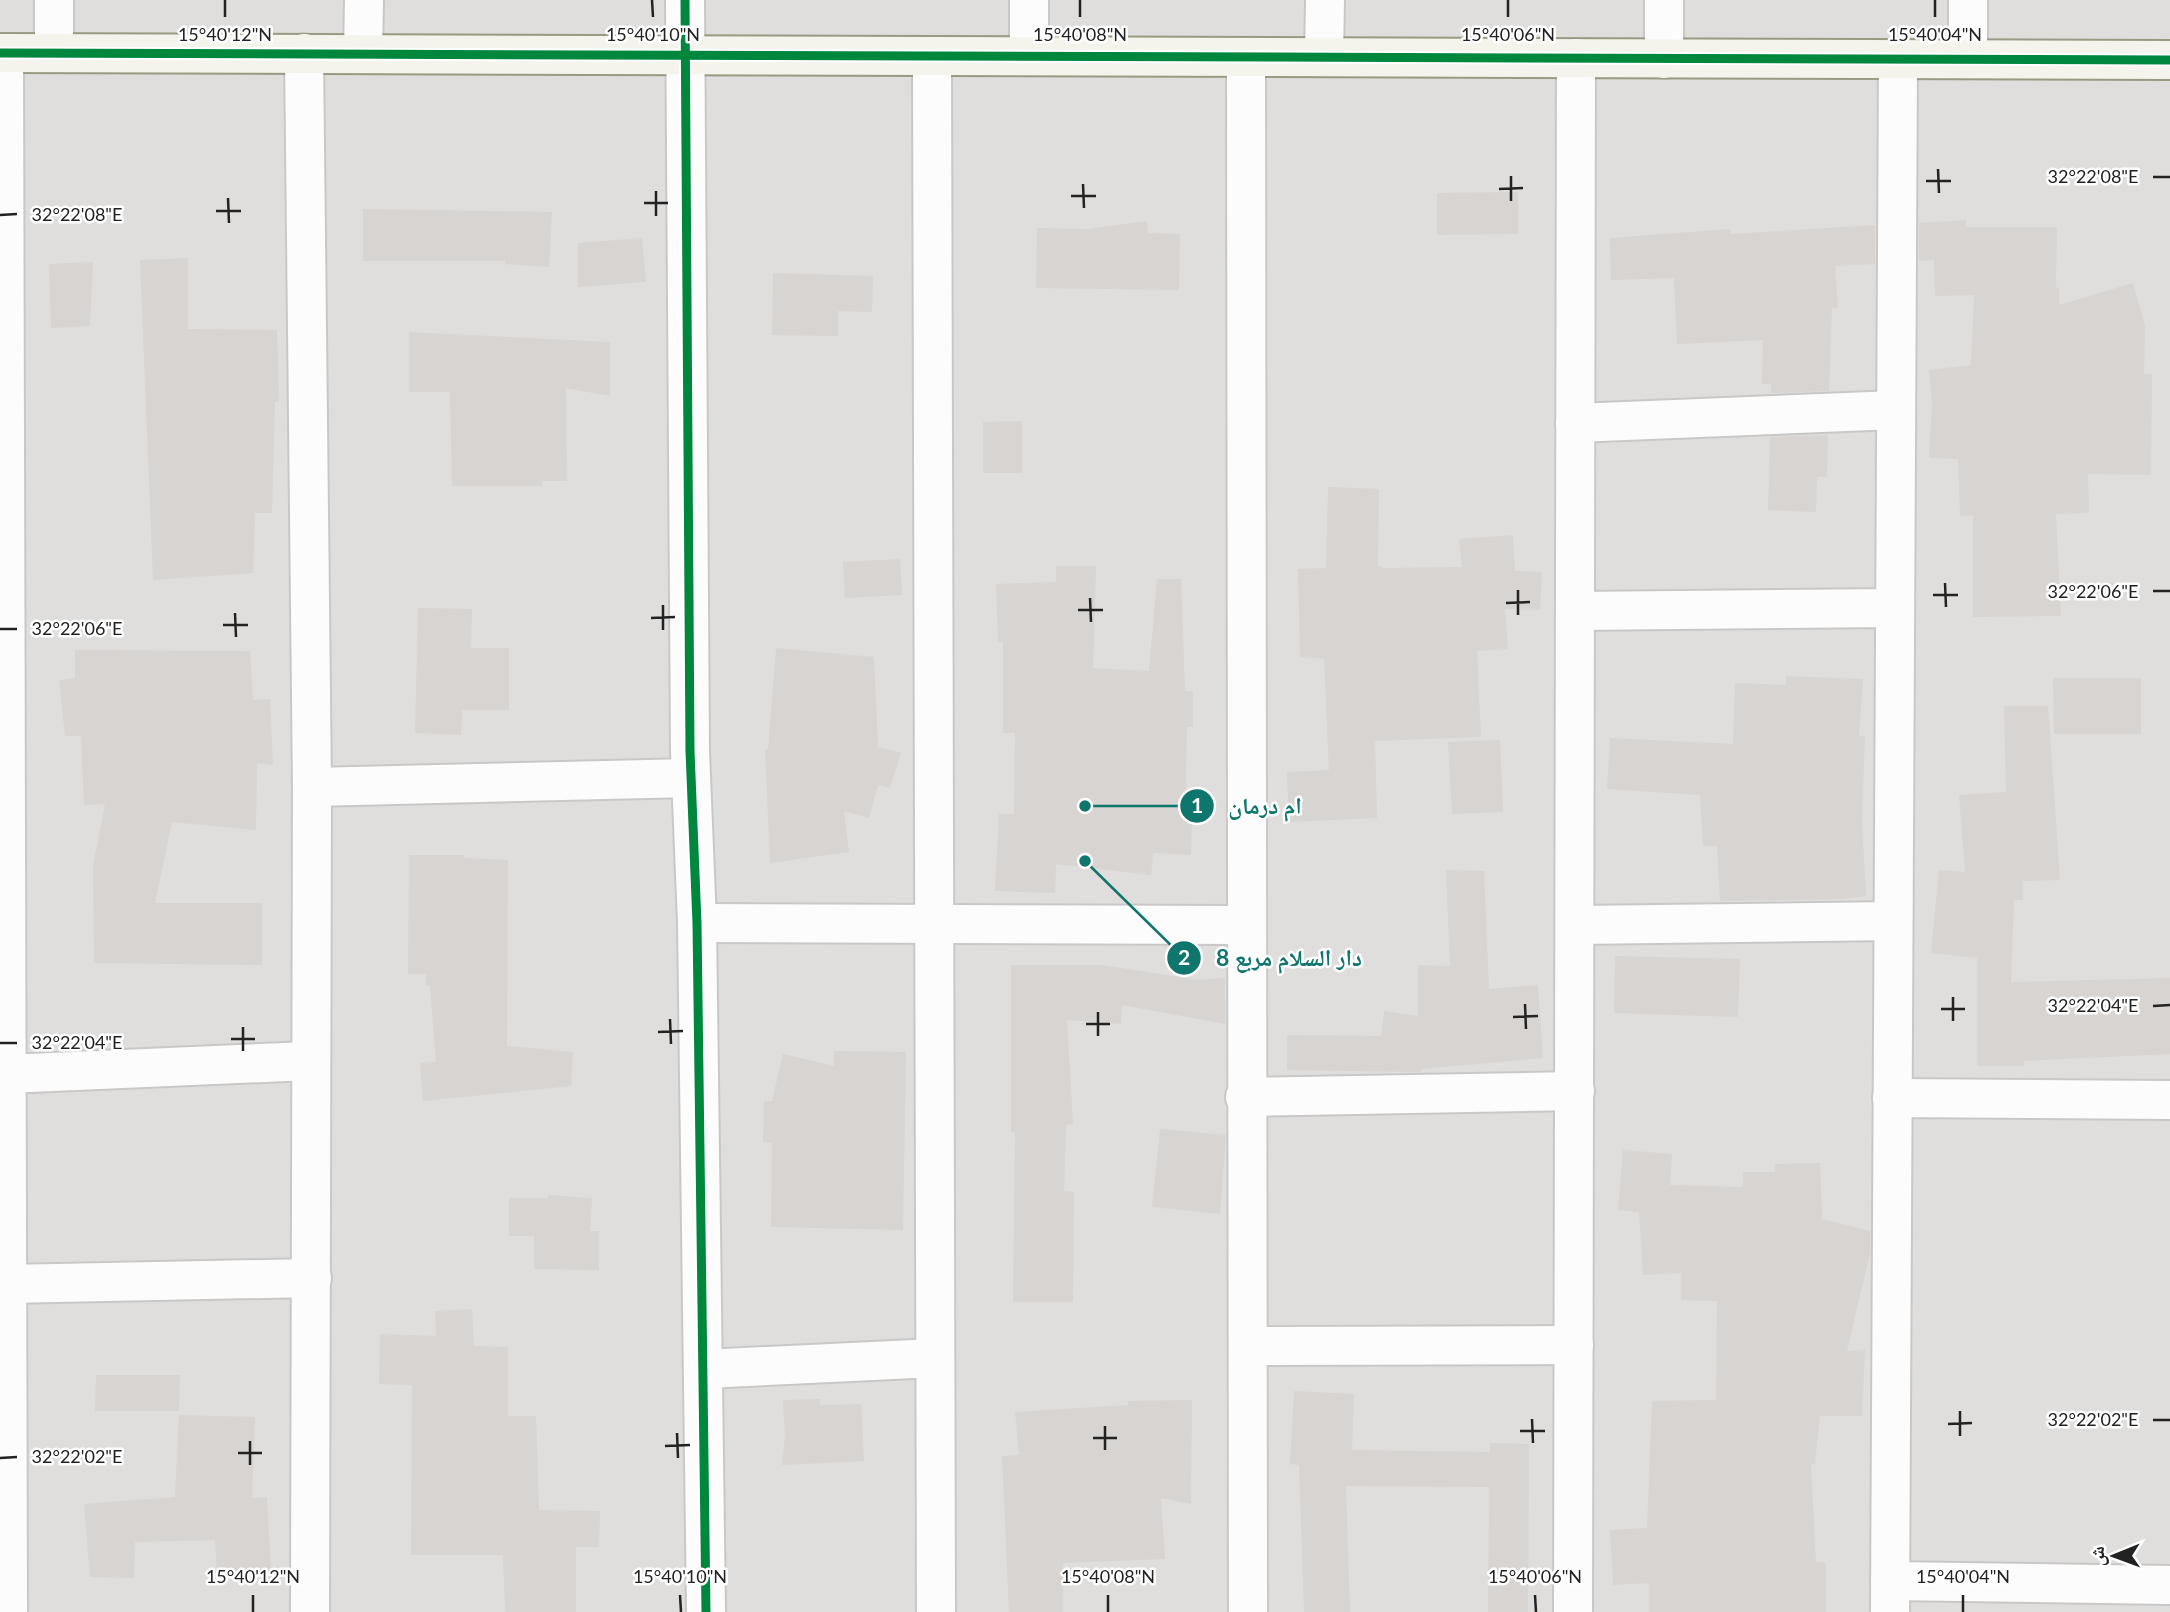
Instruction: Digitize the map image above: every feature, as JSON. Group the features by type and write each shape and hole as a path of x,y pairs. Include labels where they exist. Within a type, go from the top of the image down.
{"street":[{"path":"54,0 54,53"},
{"path":"363,54 364,0"},
{"path":"685,0 691,778 697,923 706,1612"},
{"path":"1029,0 1029,57"},
{"path":"1324,57 1325,0"},
{"path":"1664,0 1664,59"},
{"path":"1968,0 1968,60"},
{"path":"8,1612 2,777 2,53 2170,60"},
{"path":"304,54 312,787 309,1061 312,1278 310,1612"},
{"path":"932,56 936,1612"},
{"path":"1246,57 1245,1097 1250,1346 1248,1612"},
{"path":"1573,1612 1576,58"},
{"path":"1898,59 1890,1597 2170,1585"},
{"path":"1575,423 1896,410"},
{"path":"1575,611 1895,608"},
{"path":"312,787 691,778"},
{"path":"1575,925 1893,921"},
{"path":"697,923 1245,925"},
{"path":"6,1074 309,1061"},
{"path":"1245,1097 1574,1091"},
{"path":"1892,1098 2170,1100"},
{"path":"6,1284 312,1278"},
{"path":"1250,1346 1574,1345"},
{"path":"704,1369 935,1358"}],"shaded area":[{"path":"0,0 2170,0 2170,1612 0,1612"}],"building":[{"path":"1518,192 1518,234 1437,235 1437,193"},
{"path":"363,209 552,212 549,267 505,264 505,261 363,261"},
{"path":"1966,220 1966,227 2057,227 2056,287 2059,288 2059,305 2133,283 2145,326 2144,374 2152,374 2151,475 2088,474 2089,513 2056,514 2061,616 1973,617 1973,515 1960,516 1958,459 1929,458 1932,403 1929,370 1971,365 1974,295 1935,296 1934,260 1919,261 1919,223"},
{"path":"1147,221 1148,233 1180,234 1179,290 1036,288 1037,228 1088,229"},
{"path":"1875,225 1875,264 1835,266 1838,308 1832,308 1829,391 1771,393 1771,384 1762,384 1763,340 1677,344 1674,278 1611,280 1610,238 1730,229 1731,234"},
{"path":"642,238 646,282 578,287 578,243"},
{"path":"188,258 188,329 277,330 279,401 275,402 272,513 255,513 253,573 153,580 140,260"},
{"path":"93,262 90,326 51,328 49,264"},
{"path":"773,273 873,276 872,312 838,311 838,336 772,335"},
{"path":"409,332 610,342 610,396 566,388 567,481 542,481 542,486 452,486 450,392 409,392"},
{"path":"1022,421 1022,473 983,473 983,422"},
{"path":"1828,435 1827,477 1817,477 1816,512 1768,510 1770,437"},
{"path":"1328,487 1379,489 1378,566 1384,568 1462,567 1459,539 1513,535 1515,571 1542,572 1540,610 1505,609 1508,649 1477,651 1481,737 1375,741 1377,818 1289,822 1287,772 1329,770 1324,659 1300,657 1298,569 1326,568"},
{"path":"900,559 902,595 845,598 843,562"},
{"path":"1056,566 1096,566 1093,668 1149,671 1157,579 1181,579 1185,691 1193,691 1193,727 1187,727 1185,819 1192,819 1191,855 1153,853 1151,875 1056,864 1055,893 995,891 999,814 1014,814 1015,733 1003,733 1003,642 998,642 996,584 1056,582"},
{"path":"418,608 472,609 471,648 509,648 509,710 462,710 461,735 415,733"},
{"path":"776,648 874,657 878,747 901,753 890,788 878,785 869,818 844,811 849,852 770,863 765,749 768,749"},
{"path":"75,650 250,651 253,700 270,699 273,765 257,763 256,830 172,822 155,903 262,903 262,965 94,963 93,866 105,804 84,805 81,736 65,736 59,680 75,678"},
{"path":"1786,676 1863,679 1859,736 1865,736 1862,820 1866,896 1841,899 1720,901 1717,846 1703,846 1700,795 1607,789 1610,738 1733,744 1735,683 1786,685"},
{"path":"2053,678 2141,678 2141,734 2054,734"},
{"path":"2004,706 2048,706 2060,880 2023,881 2023,900 2014,900 2011,982 2170,978 2170,1054 2024,1061 2024,1066 1977,1066 1977,958 1931,953 1939,870 1965,872 1959,795 2006,792"},
{"path":"1500,740 1503,812 1452,814 1448,742"},
{"path":"409,855 464,855 464,858 508,860 507,1046 573,1052 571,1086 423,1101 420,1063 436,1062 430,986 426,986 426,974 408,974"},
{"path":"1446,870 1484,871 1489,989 1538,985 1543,1058 1421,1069 1421,1072 1287,1070 1287,1035 1381,1036 1384,1011 1418,1016 1418,965 1450,966"},
{"path":"1615,956 1740,959 1738,1017 1614,1013"},
{"path":"1011,965 1102,965 1198,980 1225,978 1225,1024 1122,1005 1121,1024 1067,1020 1073,1124 1066,1125 1064,1191 1074,1192 1073,1302 1013,1302 1015,1133 1011,1132"},
{"path":"834,1051 906,1052 903,1230 771,1227 772,1143 763,1142 764,1101 772,1101 783,1054 834,1066"},
{"path":"1160,1129 1226,1135 1220,1214 1152,1207"},
{"path":"1623,1150 1672,1154 1670,1185 1743,1187 1743,1172 1775,1172 1775,1164 1820,1163 1822,1219 1870,1231 1870,1253 1847,1351 1865,1350 1862,1416 1820,1416 1815,1464 1811,1464 1816,1562 1826,1563 1826,1612 1649,1612 1649,1583 1613,1585 1610,1530 1647,1528 1652,1401 1716,1400 1717,1301 1681,1300 1681,1273 1643,1275 1639,1212 1618,1210"},
{"path":"548,1195 592,1198 590,1231 599,1231 599,1270 534,1269 534,1236 509,1236 509,1198 548,1198"},
{"path":"472,1309 474,1346 508,1347 508,1416 536,1416 539,1510 600,1511 599,1547 576,1547 576,1612 505,1612 503,1555 411,1555 412,1385 379,1384 380,1334 436,1336 435,1311"},
{"path":"96,1375 180,1375 179,1411 95,1411"},
{"path":"1294,1391 1354,1394 1352,1450 1490,1452 1490,1443 1529,1444 1528,1612 1488,1612 1489,1487 1346,1486 1350,1612 1304,1612 1299,1465 1290,1464"},
{"path":"820,1399 820,1405 861,1404 864,1461 782,1465 785,1437 783,1400"},
{"path":"1192,1400 1191,1504 1161,1498 1165,1559 1063,1563 1063,1612 1009,1612 1002,1456 1019,1455 1015,1412 1128,1405 1128,1401"},
{"path":"179,1415 255,1417 252,1498 267,1497 271,1572 217,1574 215,1540 135,1542 134,1578 90,1577 84,1504 175,1497"}],"cycle path":[{"path":"685,0 690,751 697,923 706,1612"},
{"path":"0,53 2170,60"}],"place":[{"name":"ام درمان","path":"1085,806"},
{"name":"دار السلام مربع 8","path":"1085,861"}]}
